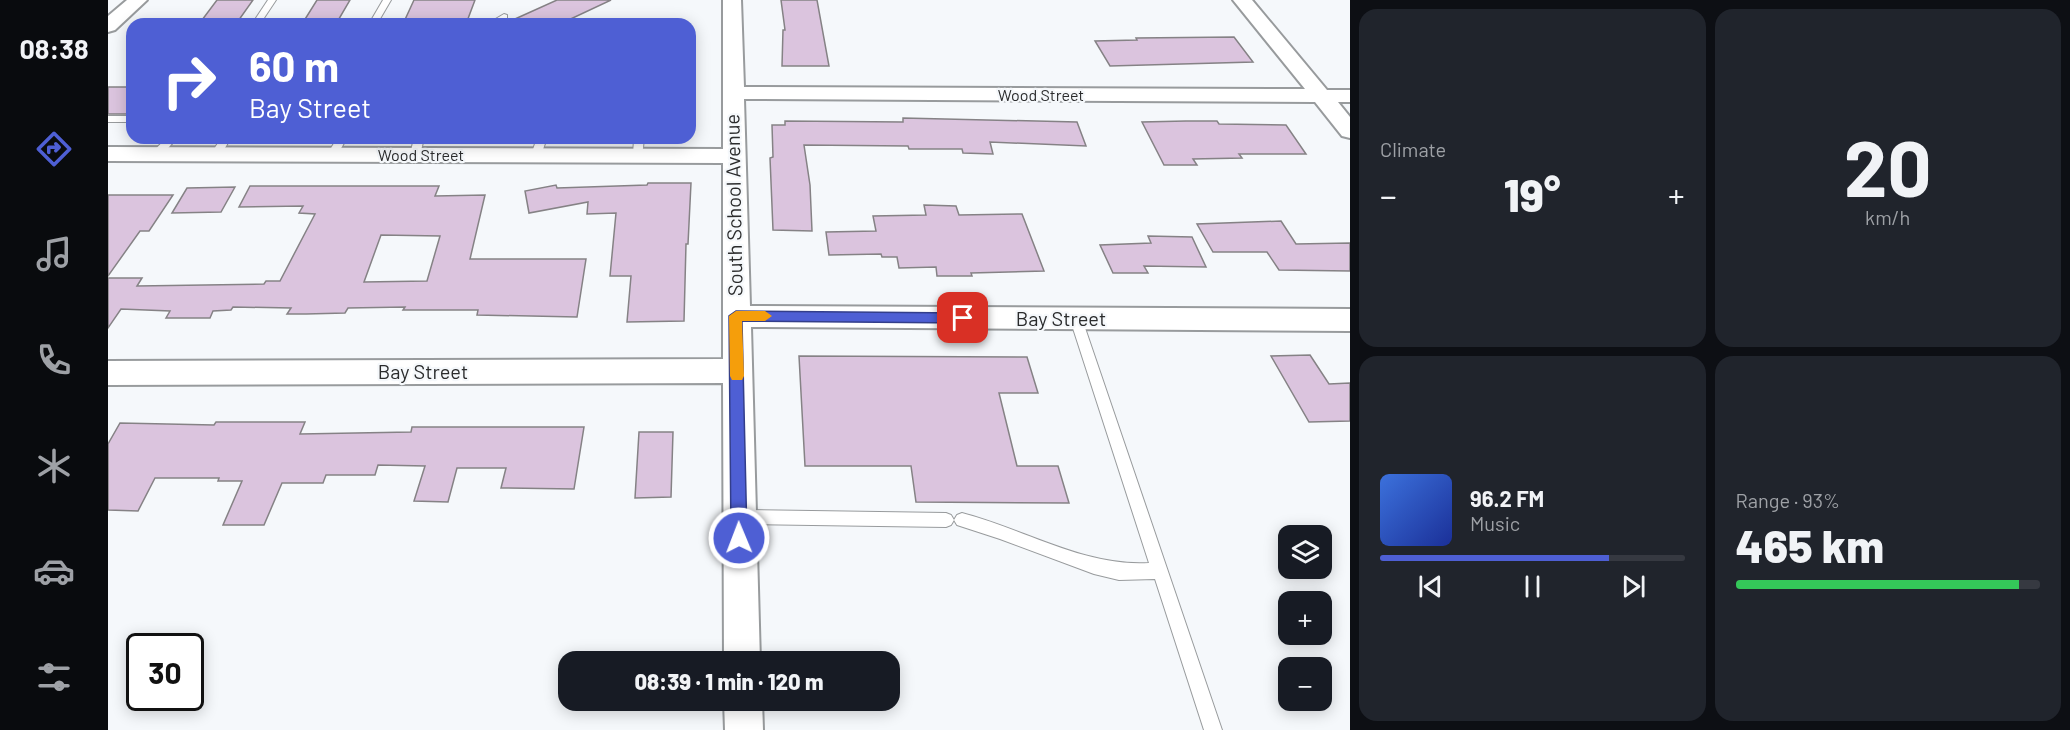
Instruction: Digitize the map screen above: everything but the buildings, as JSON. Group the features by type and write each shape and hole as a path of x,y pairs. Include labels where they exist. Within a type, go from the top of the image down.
{"street":[{"path":"108,26 138,0"},
{"name":"South School Avenue","path":"732,0 742,651"},
{"path":"1242,0 1350,131"},
{"name":"Wood Street","path":"733,93 1350,96"},
{"name":"Wood Street","path":"108,154 165,146 417,146 639,147 733,156"},
{"name":"Bay Street","path":"736,316 1350,320"},
{"name":"Bay Street","path":"108,373 737,371"},
{"path":"743,711 744,730"}],"lane":[{"path":"260,18 272,0"},
{"path":"376,18 387,0"},
{"path":"108,119 126,119"},
{"path":"1076,319 1213,730"},
{"path":"739,517 954,520 982,525 1053,553 1115,571 1160,571"}],"slow traffic":[{"path":"737,376 736,316 765,316"}],"route":[{"path":"739,538 736,316 963,318"}]}
